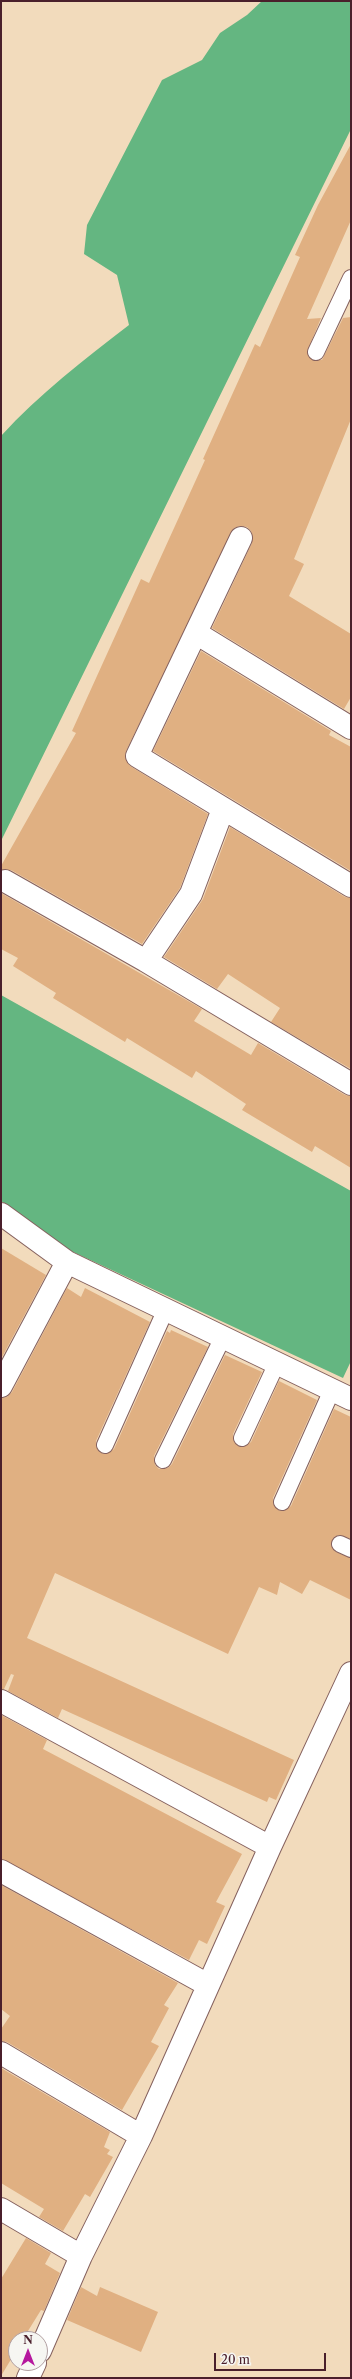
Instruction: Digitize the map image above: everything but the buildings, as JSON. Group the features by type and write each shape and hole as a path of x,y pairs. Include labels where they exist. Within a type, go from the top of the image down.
{"street":[{"path":"242,538 137,756 351,886"},
{"path":"196,633 351,728"},
{"path":"146,961 191,894 223,809"},
{"path":"5,881 146,961 351,1084"},
{"path":"1,1214 67,1262 342,1395"},
{"path":"1,1386 67,1262"},
{"path":"48,2332 81,2256 141,2136 270,1847 351,1672"},
{"path":"1,1701 270,1847"},
{"path":"1,1871 208,1986"},
{"path":"1,2053 141,2136"},
{"path":"1,2209 81,2256"}],"lane":[{"path":"316,352 351,278"},
{"path":"105,1445 166,1309"},
{"path":"163,1460 223,1337"},
{"path":"242,1438 276,1363"},
{"path":"282,1502 342,1395"}],"green space":[{"path":"262,1 351,1 351,129 1,841 1,436 47,391 129,325 117,275 84,254 87,225 162,80 202,60 220,33 247,15"},
{"path":"1,995 351,1191 351,1361 343,1378 71,1251 1,1201"}]}
